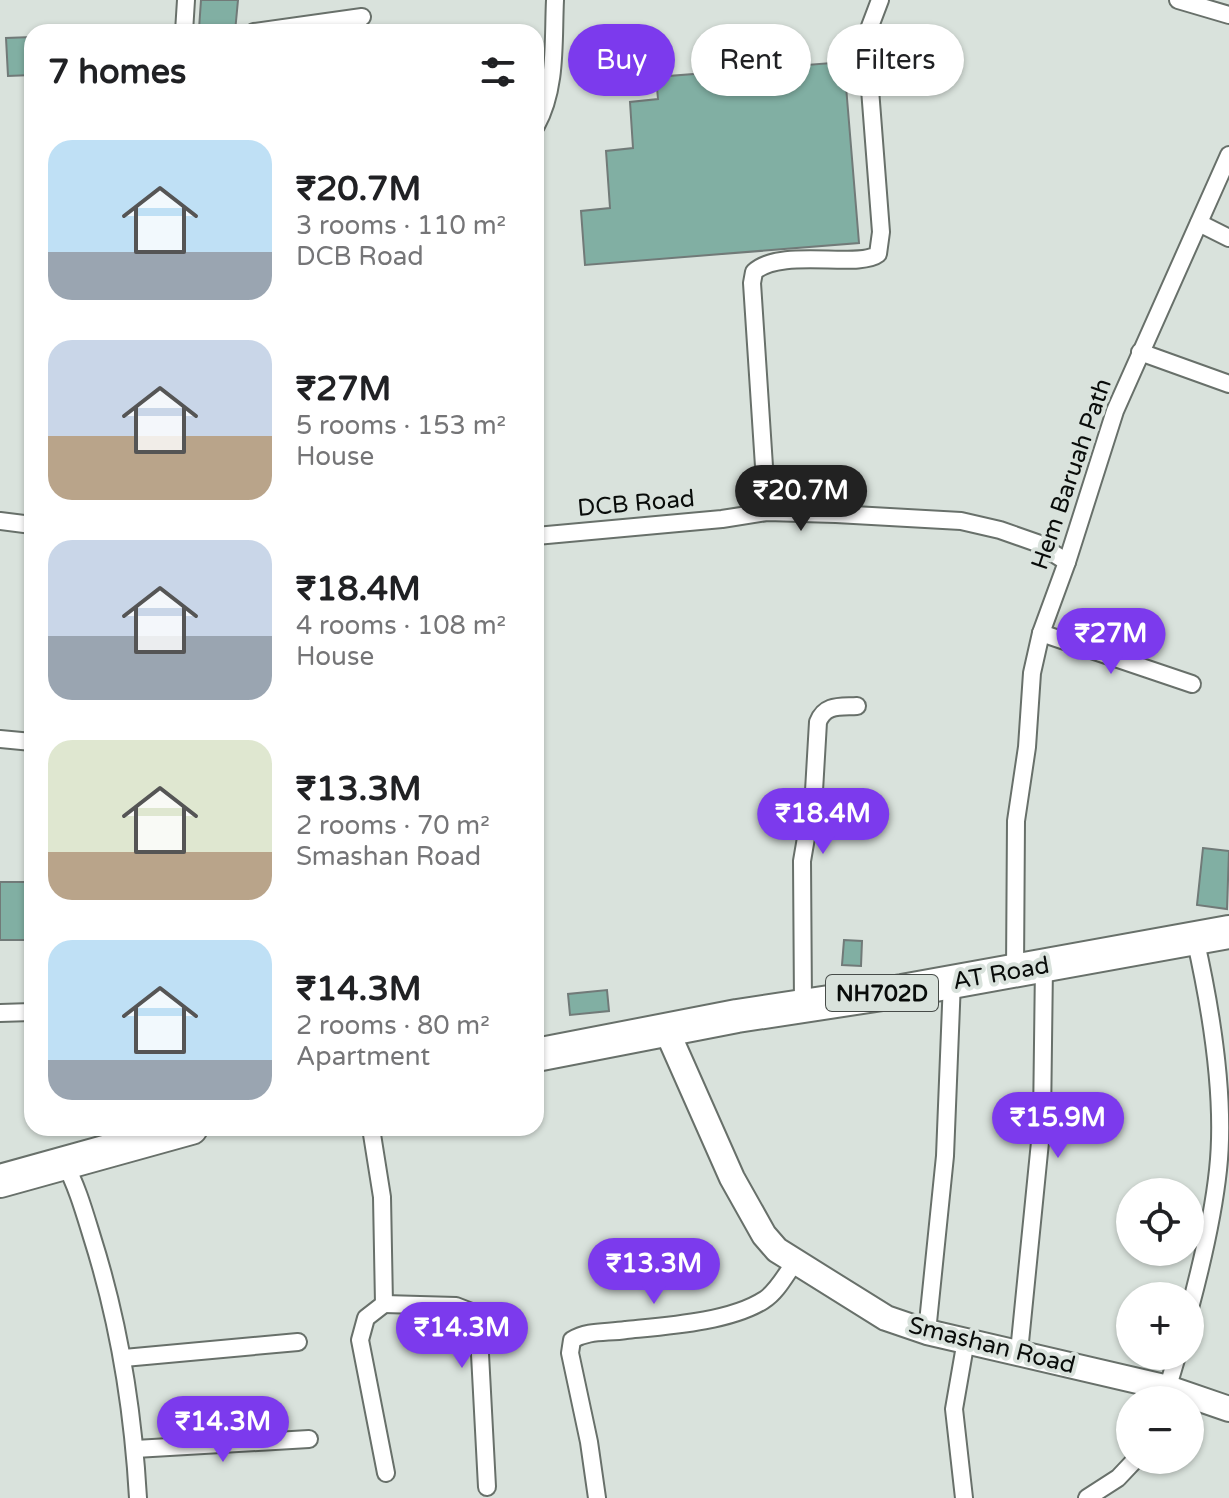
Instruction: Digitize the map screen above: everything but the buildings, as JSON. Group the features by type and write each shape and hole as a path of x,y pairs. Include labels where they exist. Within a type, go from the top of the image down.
{"highway":[{"name":"AT Road","path":"544,1053 666,1029 1229,932"},
{"path":"0,1181 161,1136"}],"street":[{"path":"184,24 186,0"},
{"path":"544,111 550,87 555,0"},
{"path":"767,512 752,283 754,272 769,263 820,258 868,259 878,254 881,232 867,50 869,29 880,0"},
{"path":"1178,0 1229,15"},
{"path":"312,24 362,17"},
{"name":"Hem Baruah Path","path":"1019,1352 1042,1122 1016,821 1027,747 1032,673 1041,633 1115,411 1229,155"},
{"path":"1199,223 1229,238"},
{"path":"1140,352 1229,384"},
{"name":"DCB Road","path":"544,535 767,512 961,521 1037,543 1067,562"},
{"path":"0,521 24,524"},
{"path":"1041,633 1192,684"},
{"path":"803,1005 802,861 814,791 818,722 829,708 857,706"},
{"path":"0,739 24,741"},
{"path":"1195,938 1206,987 1217,1082 1218,1167 1197,1282"},
{"path":"927,1332 945,1156 952,981"},
{"path":"0,1013 24,1012"},
{"name":"Smashan Road","path":"666,1029 732,1178 777,1250 886,1318 927,1332 1019,1352 1138,1386"},
{"path":"372,1136 382,1197 384,1304"},
{"path":"64,1162 76,1186 99,1258 124,1358 138,1498"},
{"path":"597,1498 570,1353 572,1340 590,1333 690,1321 741,1310 764,1300 795,1262"},
{"path":"386,1473 360,1340 366,1318 384,1304 456,1306 474,1313 479,1335 487,1487"},
{"path":"964,1498 954,1409 966,1340"},
{"path":"124,1358 298,1342"},
{"name":"Smashan Road","path":"1204,1403 1229,1409"},
{"path":"135,1449 309,1439"},
{"path":"1087,1498 1122,1474"}]}
